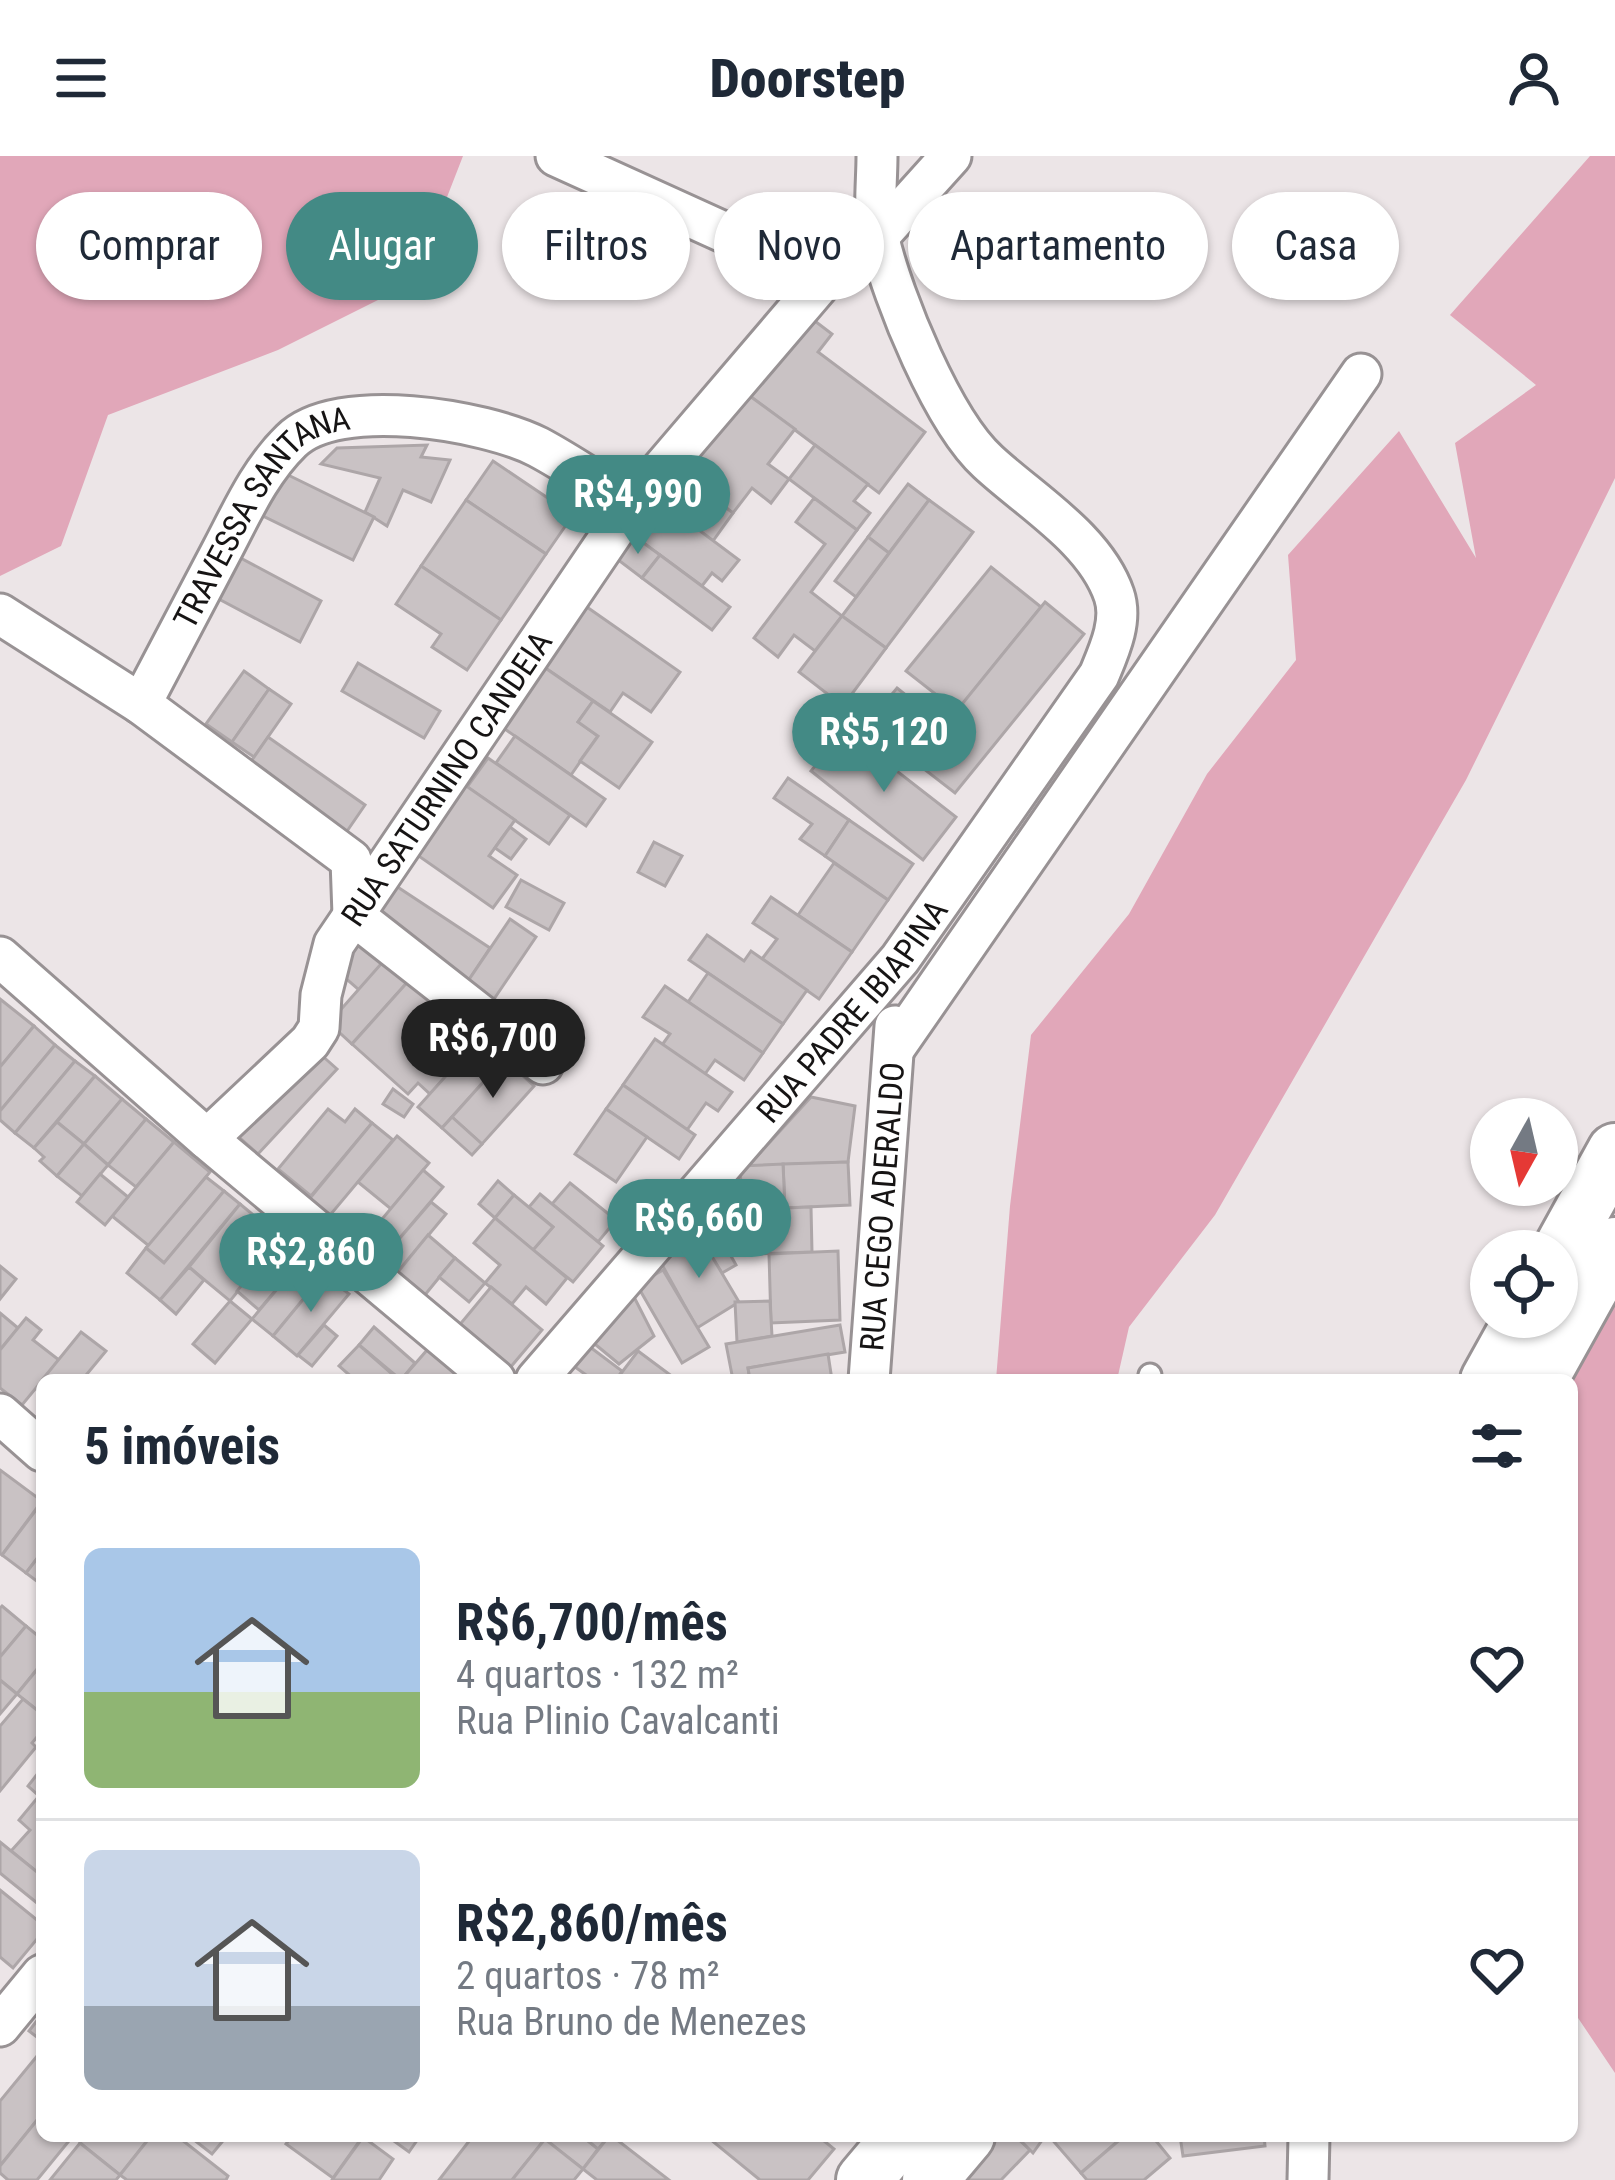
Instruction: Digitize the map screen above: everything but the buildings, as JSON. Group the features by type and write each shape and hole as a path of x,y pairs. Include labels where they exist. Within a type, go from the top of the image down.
{"main road":[{"path":"1571,1230 1615,1150"},
{"path":"1543,1374 1615,1245"},
{"path":"1491,1374 1511,1338"}],"street":[{"path":"556,156 714,228"},
{"path":"877,156 877,192"},
{"name":"RUA SATURNINO CANDEIA","path":"884,230 951,156"},
{"name":"RUA PADRE IBIAPINA","path":"541,1374 900,959 1099,675 1118,608 1113,591 1091,554 982,457 946,404 910,328 884,254"},
{"name":"RUA SATURNINO CANDEIA","path":"207,1138 310,1042 319,1028 321,994 334,944 352,915 632,504 806,300"},
{"name":"RUA PADRE IBIAPINA","path":"894,1049 1361,374"},
{"name":"TRAVESSA SANTANA","path":"141,704 257,484 293,438 319,425 405,415 495,430 536,446 632,504"},
{"path":"0,614 141,704 351,860 352,915 543,1064"},
{"path":"0,957 488,1374"},
{"name":"RUA CEGO ADERALDO","path":"869,1374 900,959"},
{"path":"0,1414 36,1445"},
{"path":"0,2026 36,1982"},
{"path":"1308,2180 1309,2142"}],"shaded area":[{"path":"0,156 463,156 449,192 286,192 286,300 378,300 278,350 108,415 61,546 0,576"},
{"path":"1590,156 1615,156 1615,478 1466,780 1215,1215 1129,1327 1118,1374 996,1374 1031,1035 1129,914 1207,774 1296,660 1288,555 1399,431 1476,558 1455,443 1536,385 1450,315"},
{"path":"1615,1287 1615,2073 1578,2018 1578,1374 1566,1374"}]}
